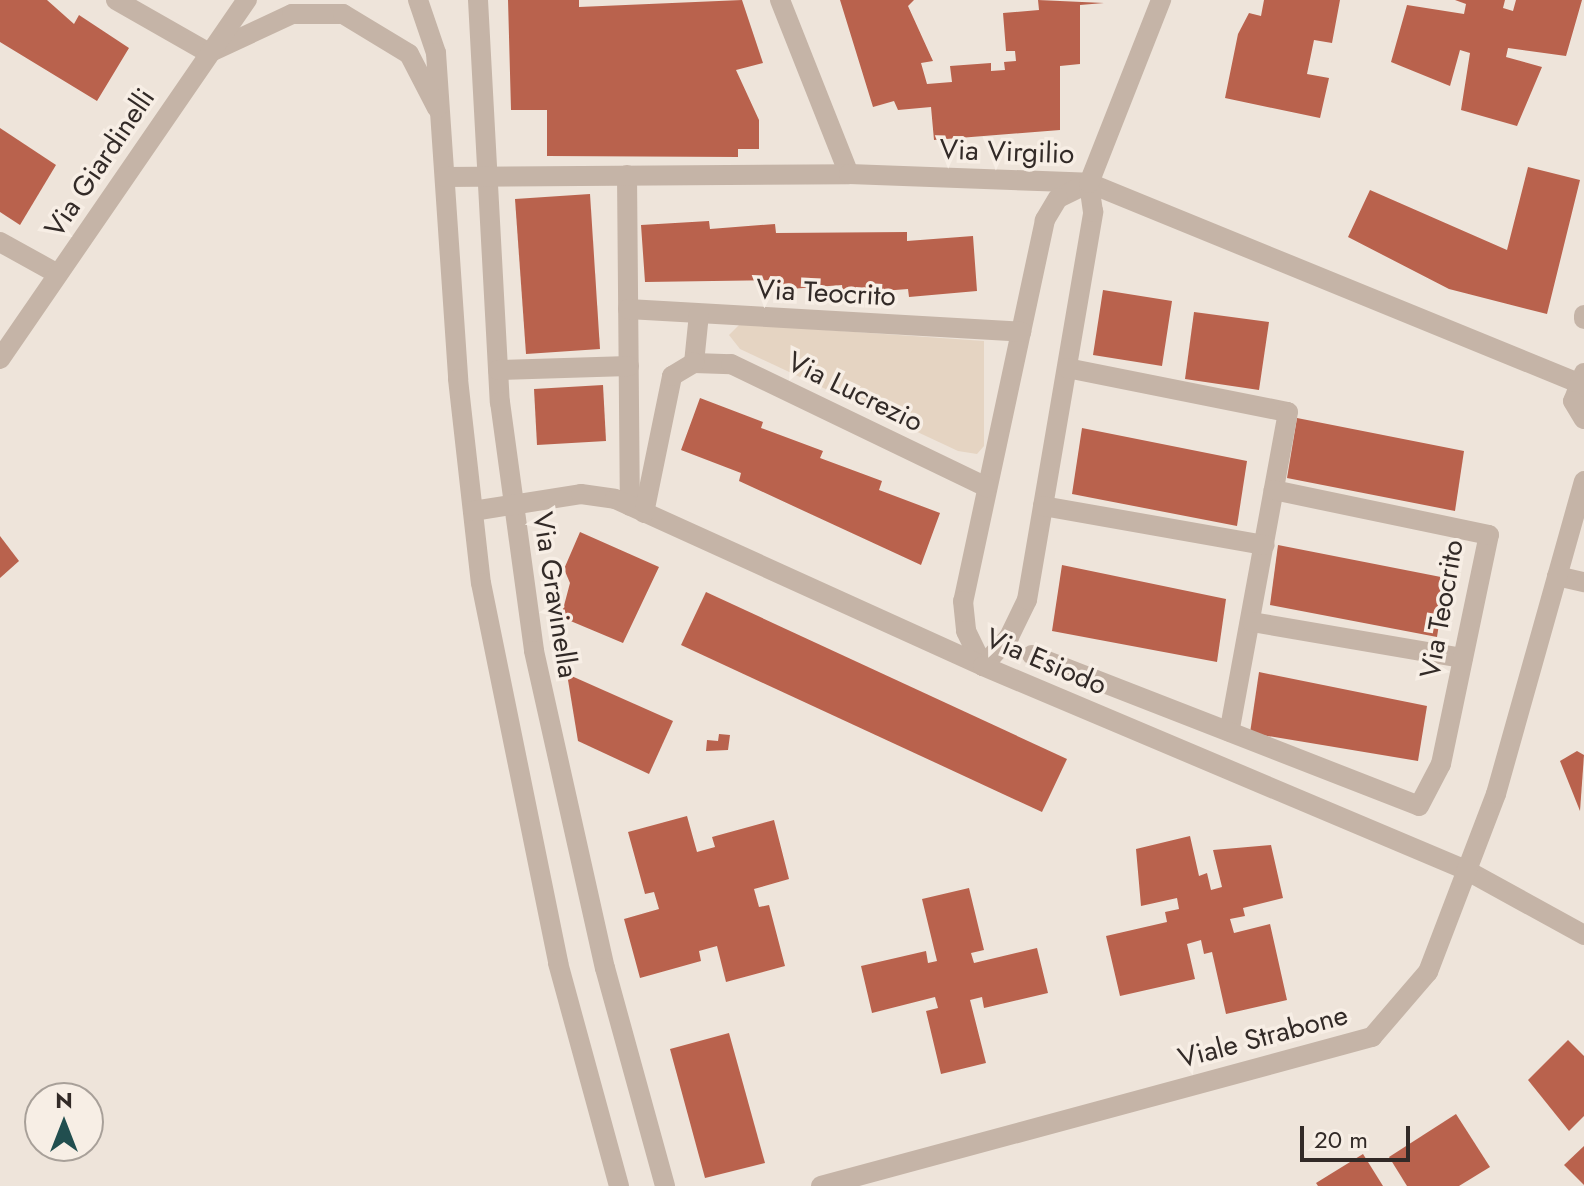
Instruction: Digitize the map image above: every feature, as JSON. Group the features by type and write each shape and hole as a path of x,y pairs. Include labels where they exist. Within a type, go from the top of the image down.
{"street":[{"path":"116,0 209,53 292,14 343,14 409,54 441,116"},
{"name":"Via Giardinelli","path":"0,359 247,0"},
{"path":"418,0 436,53 473,511 509,738 558,963 619,1186"},
{"name":"Via Gravinella","path":"478,0 498,370 513,506 572,833 665,1186"},
{"path":"780,0 849,174"},
{"path":"1089,183 1058,198 1045,220 963,601 966,631 983,666 1009,637 1027,600 1093,212 1089,183 1161,0"},
{"name":"Via Virgilio","path":"445,177 849,174 1089,183 1580,378"},
{"path":"627,175 629,366 637,510"},
{"path":"0,242 58,274"},
{"name":"Via Teocrito","path":"628,309 1021,332"},
{"path":"637,510 672,376 694,363 699,314"},
{"name":"Via Lucrezio","path":"694,363 731,364 987,487"},
{"path":"498,370 629,366"},
{"path":"1067,368 1288,412 1252,622 1229,732"},
{"path":"1580,378 1573,401 1584,419"},
{"name":"Viale Strabone","path":"821,1186 1372,1037 1428,972 1466,870 1584,481"},
{"name":"Via Teocrito","path":"1274,490 1489,535 1441,764 1419,806"},
{"name":"Via Esiodo","path":"473,511 581,494 637,510 983,666 1466,870 1584,935"},
{"path":"1043,506 1265,545"},
{"path":"1557,576 1584,582"},
{"path":"1252,622 1463,658"},
{"name":"Via Esiodo","path":"1032,655 1419,806"}],"shaded area":[{"path":"740,324 984,341 984,446 977,454 958,451 740,349 729,335"}],"building":[{"path":"0,0 47,0 74,24 79,15 129,48 97,101 0,42"},
{"path":"508,0 579,0 579,7 742,0 763,63 736,70 759,120 759,149 738,149 738,157 547,156 547,110 511,110"},
{"path":"840,0 914,0 908,6 933,61 921,63 927,84 952,82 950,66 991,63 991,71 1005,70 1004,62 1016,61 1015,51 1006,51 1003,13 1039,10 1038,0 1104,3 1080,5 1080,64 1060,66 1060,130 934,140 931,107 898,110 894,101 873,107"},
{"path":"1264,0 1340,0 1332,43 1314,40 1307,74 1329,78 1320,118 1225,98 1238,34 1249,13 1261,16"},
{"path":"1455,0 1505,0 1503,8 1513,11 1516,0 1582,0 1566,56 1508,48 1506,57 1542,67 1517,126 1461,110 1470,53 1460,50 1450,86 1391,62 1407,5 1464,14 1466,4"},
{"path":"0,128 56,165 20,225 0,212"},
{"path":"1528,167 1580,180 1547,314 1449,289 1348,237 1370,190 1507,250"},
{"path":"590,194 600,349 526,354 515,199"},
{"path":"709,221 710,229 775,224 776,233 907,232 907,241 973,236 977,291 909,297 908,289 843,294 842,285 777,290 776,280 645,282 641,225"},
{"path":"1103,290 1172,301 1162,366 1093,355"},
{"path":"1194,312 1269,322 1259,390 1185,379"},
{"path":"603,385 606,441 537,445 534,389"},
{"path":"700,398 763,422 761,428 823,451 820,458 882,481 879,490 940,513 921,565 739,481 741,473 681,450"},
{"path":"1297,418 1464,451 1455,511 1287,478"},
{"path":"1082,428 1247,461 1237,526 1072,494"},
{"path":"580,532 659,567 623,643 561,617 570,583 564,569"},
{"path":"0,536 19,561 0,578"},
{"path":"1278,545 1446,578 1437,637 1270,605"},
{"path":"1062,565 1226,599 1217,662 1052,631"},
{"path":"706,592 1067,759 1042,812 681,645"},
{"path":"1259,672 1427,706 1418,761 1250,733"},
{"path":"567,674 673,721 649,774 578,741"},
{"path":"719,734 730,735 728,750 706,751 707,740 718,741"},
{"path":"1577,751 1584,755 1580,811 1560,761"},
{"path":"687,816 697,852 715,847 712,837 774,820 789,879 754,889 759,907 769,905 785,966 726,982 717,946 699,951 701,961 640,978 624,919 659,909 654,892 645,894 628,832"},
{"path":"1190,836 1199,876 1207,873 1211,890 1222,887 1213,850 1271,845 1283,898 1243,908 1245,916 1230,919 1234,933 1270,924 1287,1000 1226,1014 1212,952 1204,954 1201,940 1187,944 1195,979 1120,996 1106,936 1167,922 1165,912 1179,909 1177,898 1141,906 1136,849"},
{"path":"969,888 984,950 971,953 974,963 1037,948 1048,993 984,1008 982,997 970,1000 986,1063 941,1074 926,1011 938,1008 935,997 872,1013 861,966 926,951 928,963 937,961 922,899"},
{"path":"729,1033 765,1163 705,1178 670,1049"},
{"path":"1568,1040 1584,1056 1584,1116 1569,1131 1528,1080"},
{"path":"1456,1114 1490,1167 1459,1186 1407,1186 1389,1157"},
{"path":"1584,1146 1584,1185 1564,1165"},
{"path":"1363,1154 1383,1186 1318,1186 1316,1183"}]}
